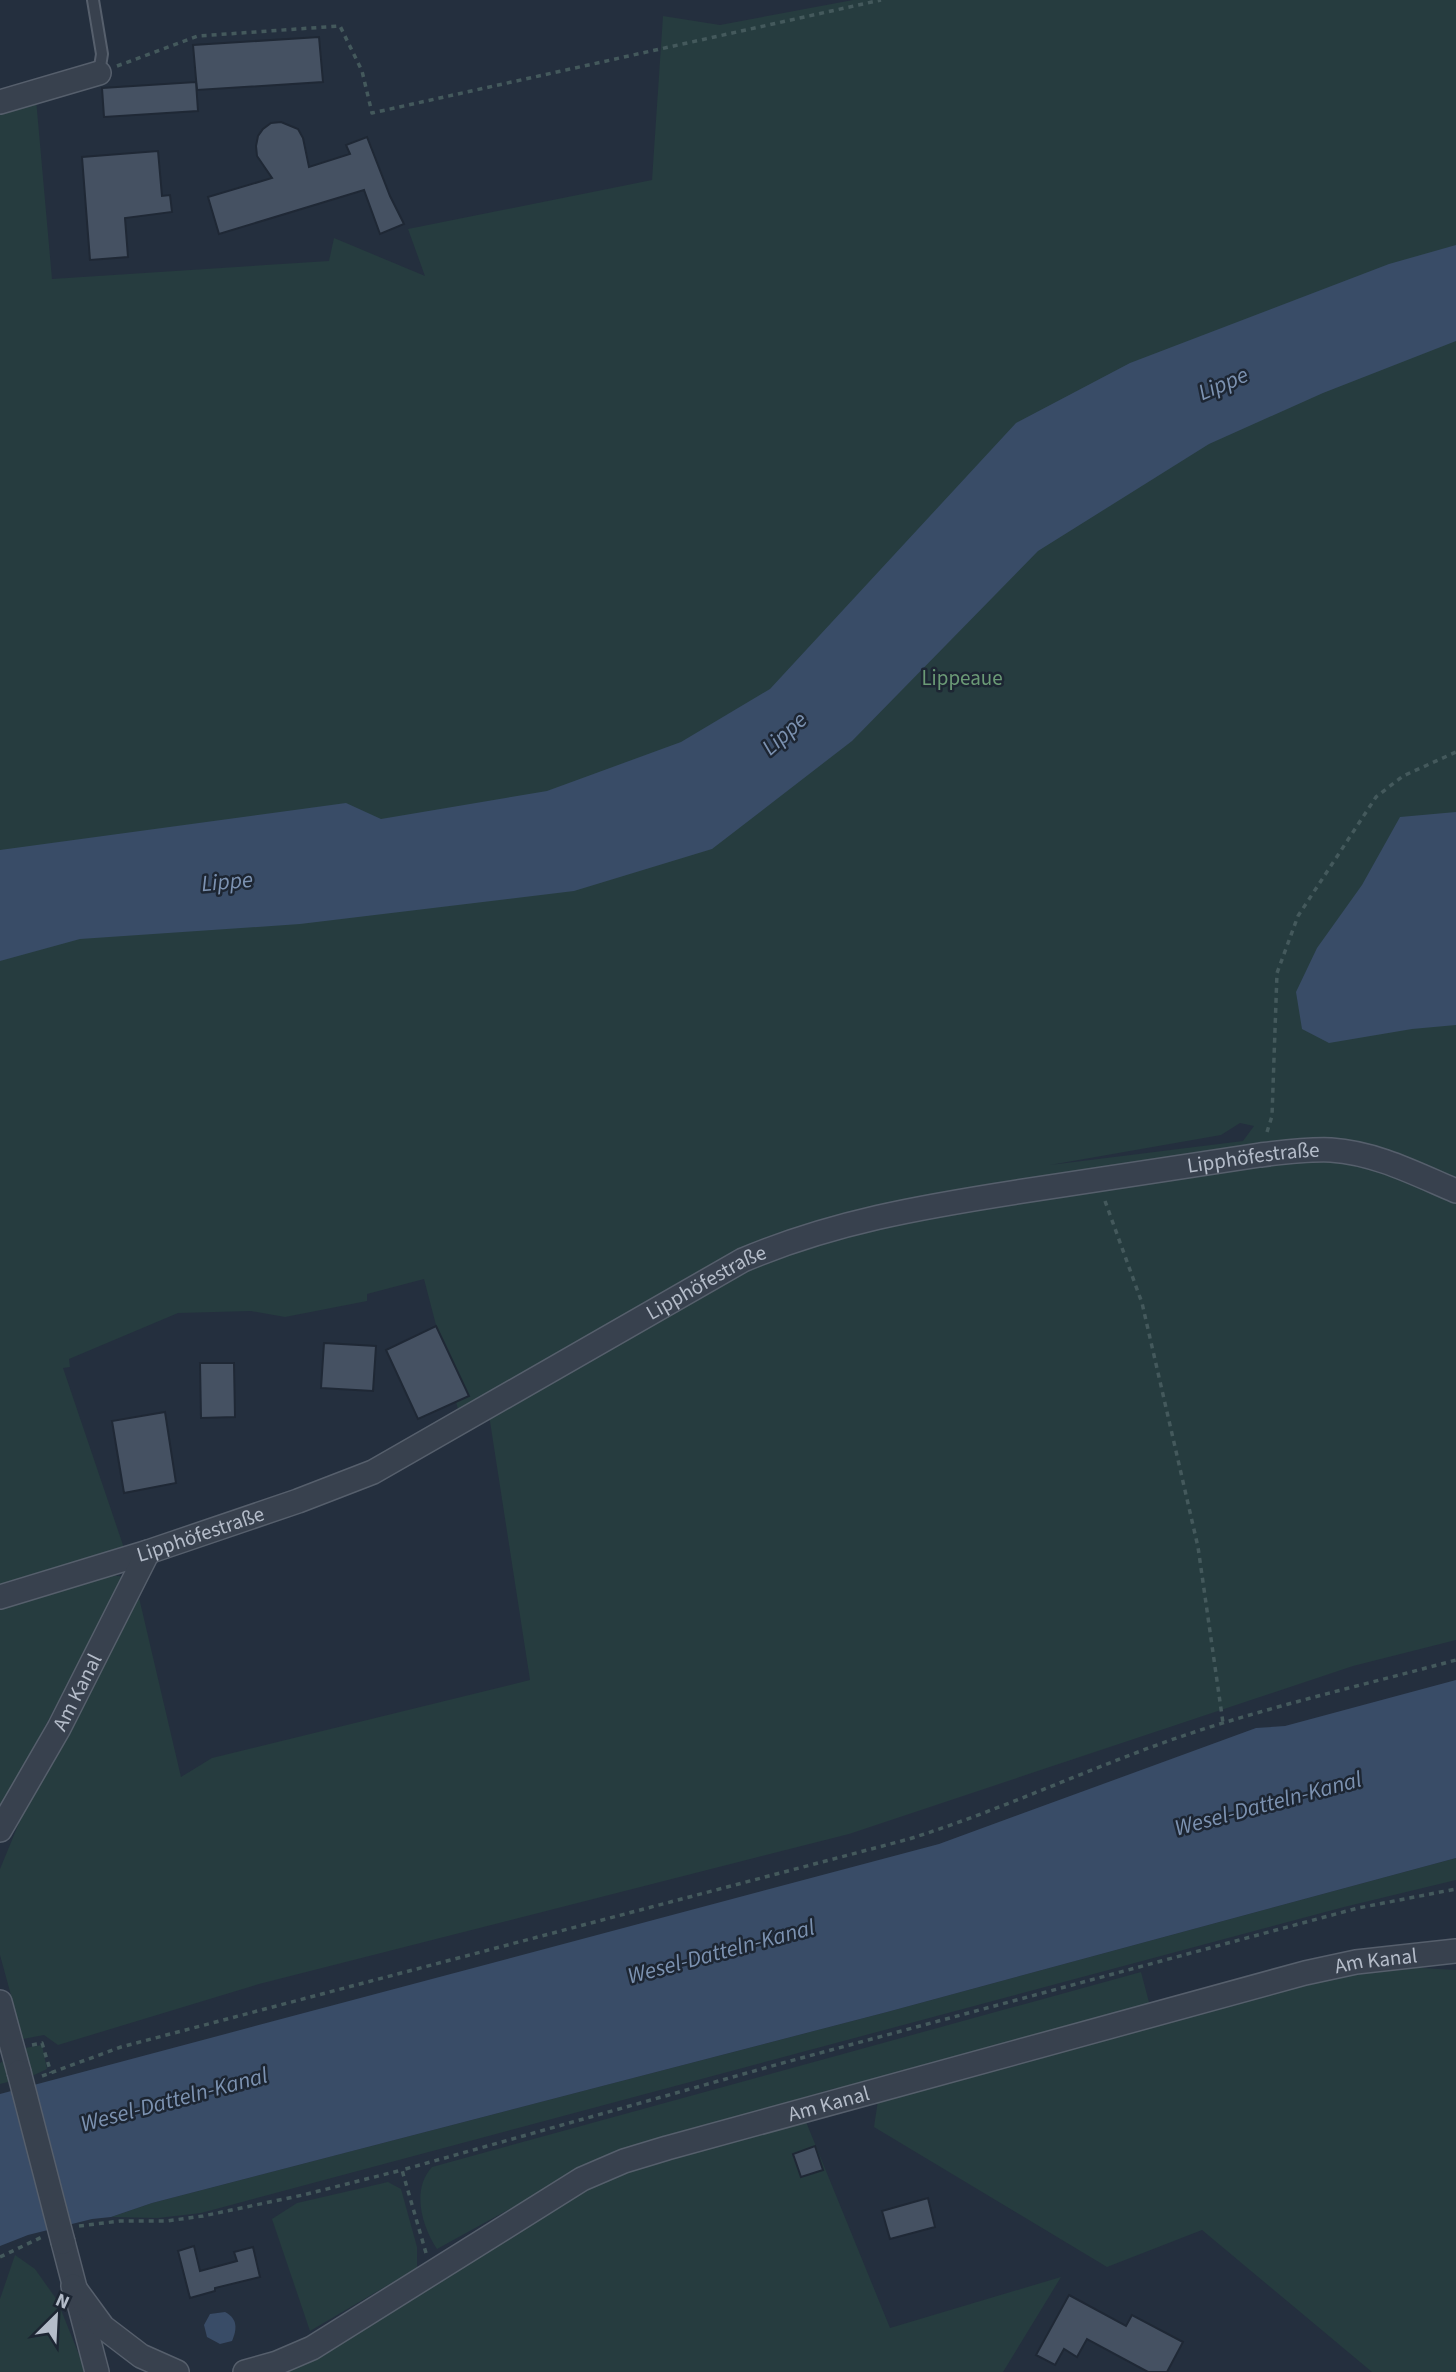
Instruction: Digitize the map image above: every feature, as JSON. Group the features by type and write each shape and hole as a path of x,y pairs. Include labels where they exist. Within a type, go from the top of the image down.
{"street":[{"path":"0,102 99,73"},
{"name":"Lipphöfestraße","path":"0,1597 148,1552 298,1501 373,1472 732,1266 787,1241 834,1226 931,1206 1097,1179 1260,1154 1309,1150 1352,1153 1388,1162 1456,1191"},
{"name":"Am Kanal","path":"0,1830 59,1728 148,1552"},
{"name":"Am Kanal","path":"245,2372 277,2363 312,2348 582,2179 634,2158 1306,1973 1356,1962 1456,1951"},
{"path":"0,2003 29,2074 62,2234 97,2372"},
{"path":"74,2286 103,2327 141,2356 177,2372"}],"lane":[{"path":"93,0 102,54 99,73"}],"path":[{"path":"99,73 198,36 340,26 362,71 372,113 881,0"},
{"path":"1260,1154 1272,1116 1277,973 1298,915 1376,797 1403,776 1456,752"},
{"path":"1097,1179 1142,1303 1198,1547 1223,1723"},
{"path":"29,2074 51,2073 121,2047 205,2024 909,1839 997,1810 1167,1742 1223,1723 1456,1660"},
{"path":"0,2258 18,2246 120,2221 167,2221 203,2216 402,2170 779,2064 1358,1908 1456,1889"},
{"path":"24,2047 42,2043 51,2073"},
{"path":"402,2170 432,2272"}],"green space":[{"name":"Lippeaue","path":"853,0 1456,0 1456,1183 1363,1146 865,1210 459,1413 424,1279 367,1294 367,1301 285,1317 251,1311 178,1313 69,1359 70,1367 63,1368 125,1551 0,1589 0,109 36,99 52,279 329,261 334,238 425,276 408,229 652,180 663,16 720,25","holes":["1240,1123 1254,1126 1243,1141 1050,1165 1221,1135"]},
{"path":"1342,1157 1456,1195 1456,1640 1353,1666 849,1834 259,1984 58,2045 44,2035 23,2039 0,1955 0,1869 19,1823 137,1589 181,1777 212,1758 530,1680 489,1415 749,1264 841,1230 1109,1183"},
{"path":"101,1574 126,1577 0,1809 0,1605"},
{"path":"1456,1858 1456,1880 1344,1907 201,2213 158,2218 111,2217 152,2203 887,2012"},
{"path":"1388,1966 1456,1970 1456,2372 1372,2372 1202,2230 1107,2267 874,2127 878,2100 1305,1982"},
{"path":"1141,1972 1151,2010 841,2095 836,2088 604,2157 437,2249 423,2219 420,2197 426,2176 432,2167"},
{"path":"42,2045 47,2069 32,2076 0,2084 0,2063 25,2048"},
{"path":"802,2112 890,2328 1061,2277 1003,2372 255,2372 584,2182"},
{"path":"388,2182 401,2189 417,2247 417,2268 310,2331 272,2219 297,2203"},
{"path":"15,2255 35,2269 57,2300 86,2372 0,2372 0,2299"}],"water":[{"name":"Lippe","path":"1456,245 1456,341 1323,393 1209,444 1038,551 852,741 712,849 574,891 300,924 80,939 0,961 0,850 346,803 381,819 547,791 681,742 770,689 1016,423 1130,363 1389,264"},
{"path":"1456,812 1456,1025 1412,1029 1329,1043 1302,1029 1296,992 1317,948 1362,885 1400,817"},
{"name":"Wesel-Datteln-Kanal","path":"1456,1680 1456,1858 887,2012 152,2203 111,2217 28,2235 0,2246 0,2094 939,1844 1256,1728 1285,1726"},
{"path":"225,2312 234,2321 235,2332 232,2341 220,2344 207,2337 204,2325 210,2314"}],"building":[{"path":"319,37 323,82 197,90 193,45"},
{"path":"196,82 198,111 104,117 102,88"},
{"path":"281,122 298,129 303,138 309,167 350,154 346,145 367,137 404,224 380,234 364,190 219,234 208,197 272,178 257,156 256,146 263,129 271,123"},
{"path":"158,151 162,196 170,195 172,212 125,218 128,257 90,260 82,157"},
{"path":"436,1326 469,1396 418,1419 386,1350"},
{"path":"324,1343 376,1346 373,1391 321,1388"},
{"path":"200,1363 234,1363 235,1417 201,1418"},
{"path":"165,1412 176,1483 124,1493 112,1421"},
{"path":"815,2146 823,2170 801,2177 793,2154"},
{"path":"928,2198 935,2227 890,2239 882,2211"},
{"path":"194,2246 200,2271 237,2261 234,2252 253,2247 260,2277 215,2288 215,2291 190,2298 178,2251"},
{"path":"1069,2295 1126,2326 1132,2315 1183,2342 1167,2372 1148,2372 1087,2339 1077,2357 1064,2349 1055,2365 1036,2355"}]}
